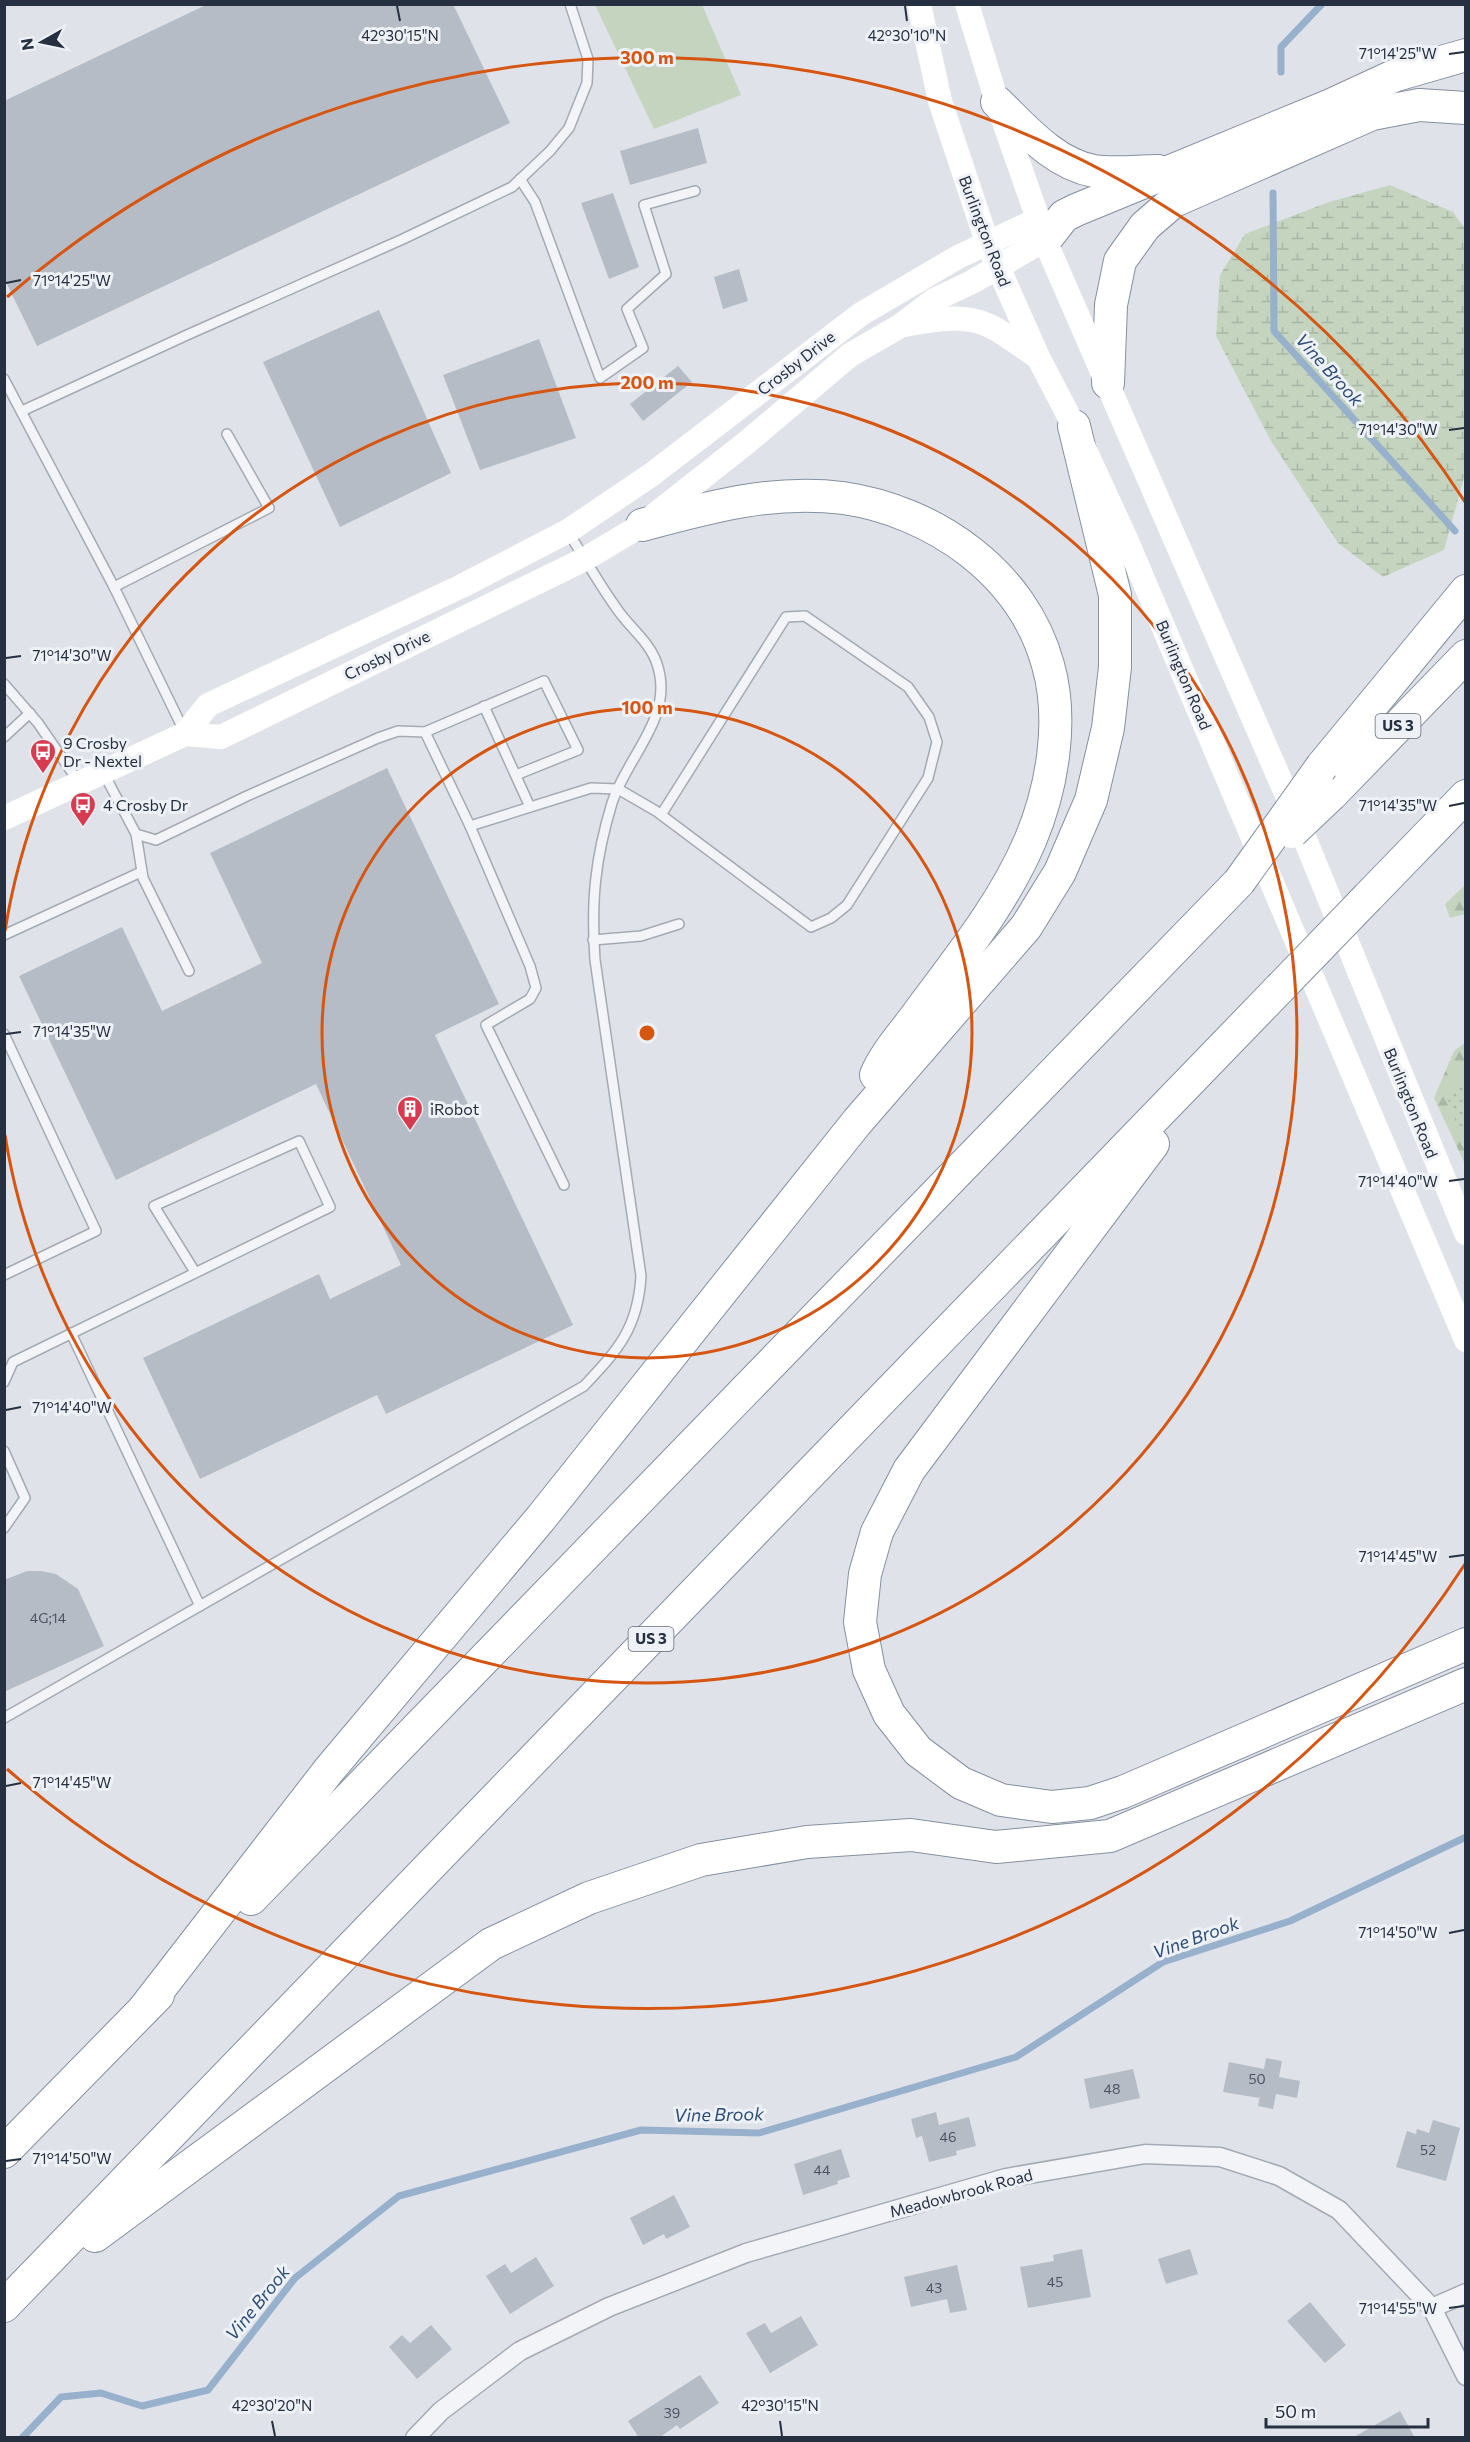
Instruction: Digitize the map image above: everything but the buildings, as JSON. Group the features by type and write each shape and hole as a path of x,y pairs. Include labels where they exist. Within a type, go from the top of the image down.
{"highway":[{"path":"1050,224 1331,105 1396,75 1466,55"},
{"path":"997,102 1034,137 1069,163 1094,171 1174,171"},
{"path":"1108,383 1111,305 1120,261 1145,226 1174,201 1372,114 1419,105 1466,108"},
{"path":"144,2009 329,1770 541,1518 856,1122 1026,927 1060,872 1091,800 1108,728 1115,667 1115,595 1074,426"},
{"path":"642,525 720,504 751,498 793,495 843,498 898,511 949,535 984,562 1011,592 1032,626 1048,665 1054,701 1054,743 1048,786 1030,840 1008,886 989,915 878,1070 856,1122"},
{"path":"4,2152 1239,882 1327,781 1466,591"},
{"name":"US 3","path":"1327,781 1466,656"},
{"name":"US 3","path":"13,2298 1466,796"},
{"path":"1238,1032 1019,1320 909,1470 877,1532 865,1574 860,1622 869,1670 889,1714 918,1751 961,1783 1000,1800 1052,1807 1090,1803 1123,1792 1466,1644"},
{"path":"13,2298 491,1944 589,1898 701,1860 807,1842 911,1835 996,1847 1110,1836 1466,1684"}],"main road":[{"name":"Burlington Road","path":"919,4 940,101 987,242 1038,357 1074,426 1130,550 1466,1340"},
{"name":"Burlington Road","path":"967,4 997,102 1050,224 1108,383 1262,744 1291,805 1466,1233"},
{"name":"Crosby Drive","path":"4,818 185,734 208,705 462,586 568,531 651,475 861,314 987,242 1050,224"},
{"name":"Crosby Drive","path":"185,734 221,736 585,559 642,525 746,443 850,355 900,326 934,300 998,267 1050,224"},
{"path":"900,326 943,318 976,321 989,326 1038,357"}],"street":[{"name":"Meadowbrook Road","path":"415,2438 441,2411 520,2351 609,2307 746,2253 1006,2178 1145,2154 1220,2157 1279,2176 1339,2210 1431,2308 1466,2376"},
{"path":"1431,2308 1466,2293"}],"lane":[{"path":"22,411 403,239 512,187 550,152 569,128 587,83 588,59 570,4"},
{"path":"520,179 535,202 600,378 643,348 627,309 666,274 644,205 694,191"},
{"path":"4,379 114,587 185,734"},
{"path":"114,587 269,508 227,434"},
{"path":"4,1718 584,1386 612,1357 630,1326 637,1310 641,1276 593,940 592,914 596,861 618,789 656,718 660,682 657,664 648,647 618,610 568,531"},
{"path":"470,826 591,788 618,789 661,815 811,927 831,918 847,905 928,778 937,742 929,717 908,687 805,616 786,617 661,815"},
{"path":"136,834 156,840 378,738 398,731 425,732 544,681 578,750 516,775"},
{"path":"4,684 30,713 79,783"},
{"path":"484,706 530,807"},
{"path":"4,736 30,713"},
{"path":"425,732 470,826 530,966 536,988 530,999 486,1025 564,1185"},
{"path":"103,772 136,834 141,872 189,971"},
{"path":"4,935 141,872"},
{"path":"593,940 641,936 679,924"},
{"path":"4,1034 96,1231 4,1275"},
{"path":"4,1382 9,1361 71,1333 330,1207 299,1141 154,1206 195,1272"},
{"path":"71,1333 200,1606"},
{"path":"4,1450 25,1498 4,1528"}],"green space":[{"path":"595,5 702,5 741,95 654,129"},
{"path":"1390,185 1453,212 1465,229 1465,474 1444,550 1383,577 1338,543 1271,441 1216,336 1220,275 1245,234 1329,202"},
{"path":"1465,885 1465,914 1450,918 1445,904"},
{"path":"1465,1043 1465,1164 1434,1098 1454,1051"},
{"path":"1465,1075 1465,1142 1446,1095"}],"waterway":[{"name":"Vine Brook","path":"1281,72 1281,47 1322,4"},
{"name":"Vine Brook","path":"1273,193 1274,331 1455,531"},
{"name":"Vine Brook","path":"22,2438 61,2397 101,2393 142,2406 208,2390 295,2278 399,2196 641,2130 759,2133 1016,2057 1163,1962 1290,1921 1466,1837"}],"place":[{"name":"9 Crosby Dr - Nextel","path":"43,775"},
{"name":"4 Crosby Dr","path":"83,828"},
{"name":"iRobot","path":"410,1132"}]}
